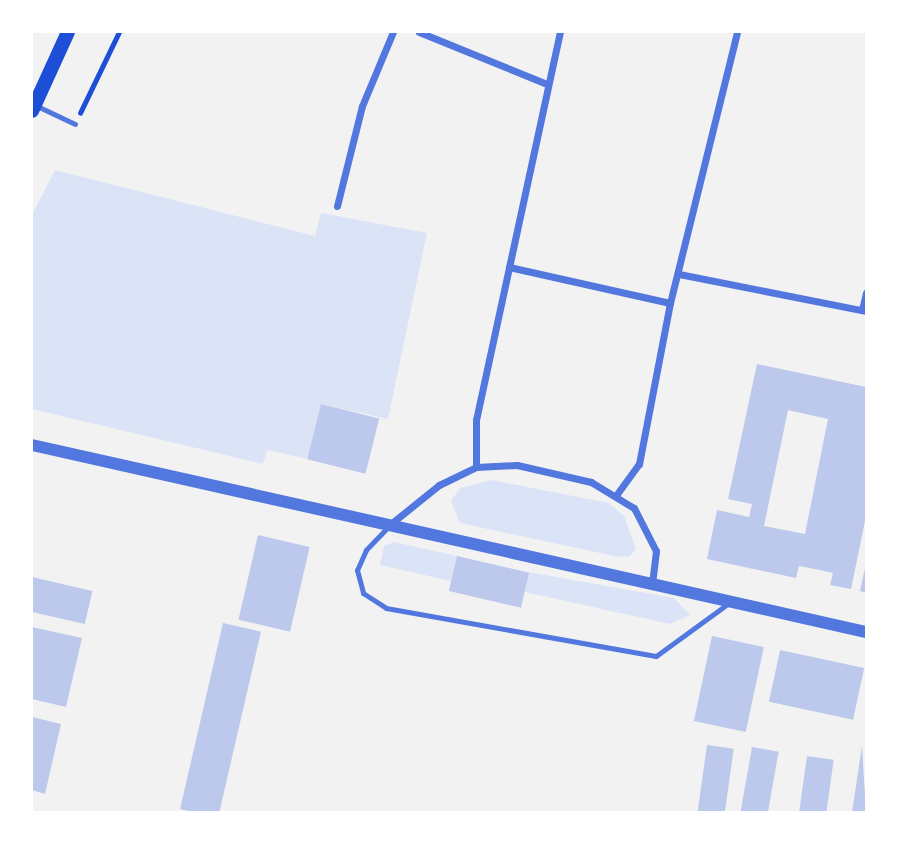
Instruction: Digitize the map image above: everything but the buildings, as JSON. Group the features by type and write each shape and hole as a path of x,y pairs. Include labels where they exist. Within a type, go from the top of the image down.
{"main road":[{"path":"33,108 68,32"}],"street":[{"path":"337,206 362,106 393,32"},
{"path":"419,32 547,84"},
{"path":"476,467 476,420 560,32"},
{"path":"617,494 639,464 670,303 737,32"},
{"path":"509,267 670,303"},
{"path":"679,274 864,310 866,292"},
{"path":"32,444 393,523 866,632"},
{"path":"393,523 431,490 476,467 516,465 617,494 648,530 656,551 652,582"}],"lane":[{"path":"33,108 75,124"},
{"path":"393,523 366,550 357,570 363,593 386,608 656,656 731,601"}],"path":[{"path":"75,124 119,32"}],"shaded area":[{"path":"55,170 315,236 321,213 427,233 388,419 322,404 308,459 267,450 263,464 32,409 32,215"},
{"path":"492,480 609,503 624,516 636,549 629,557 614,556 460,523 451,501 460,488"},
{"path":"394,542 457,556 451,581 380,565 384,546"},
{"path":"529,572 674,598 690,615 670,624 525,592"}]}
